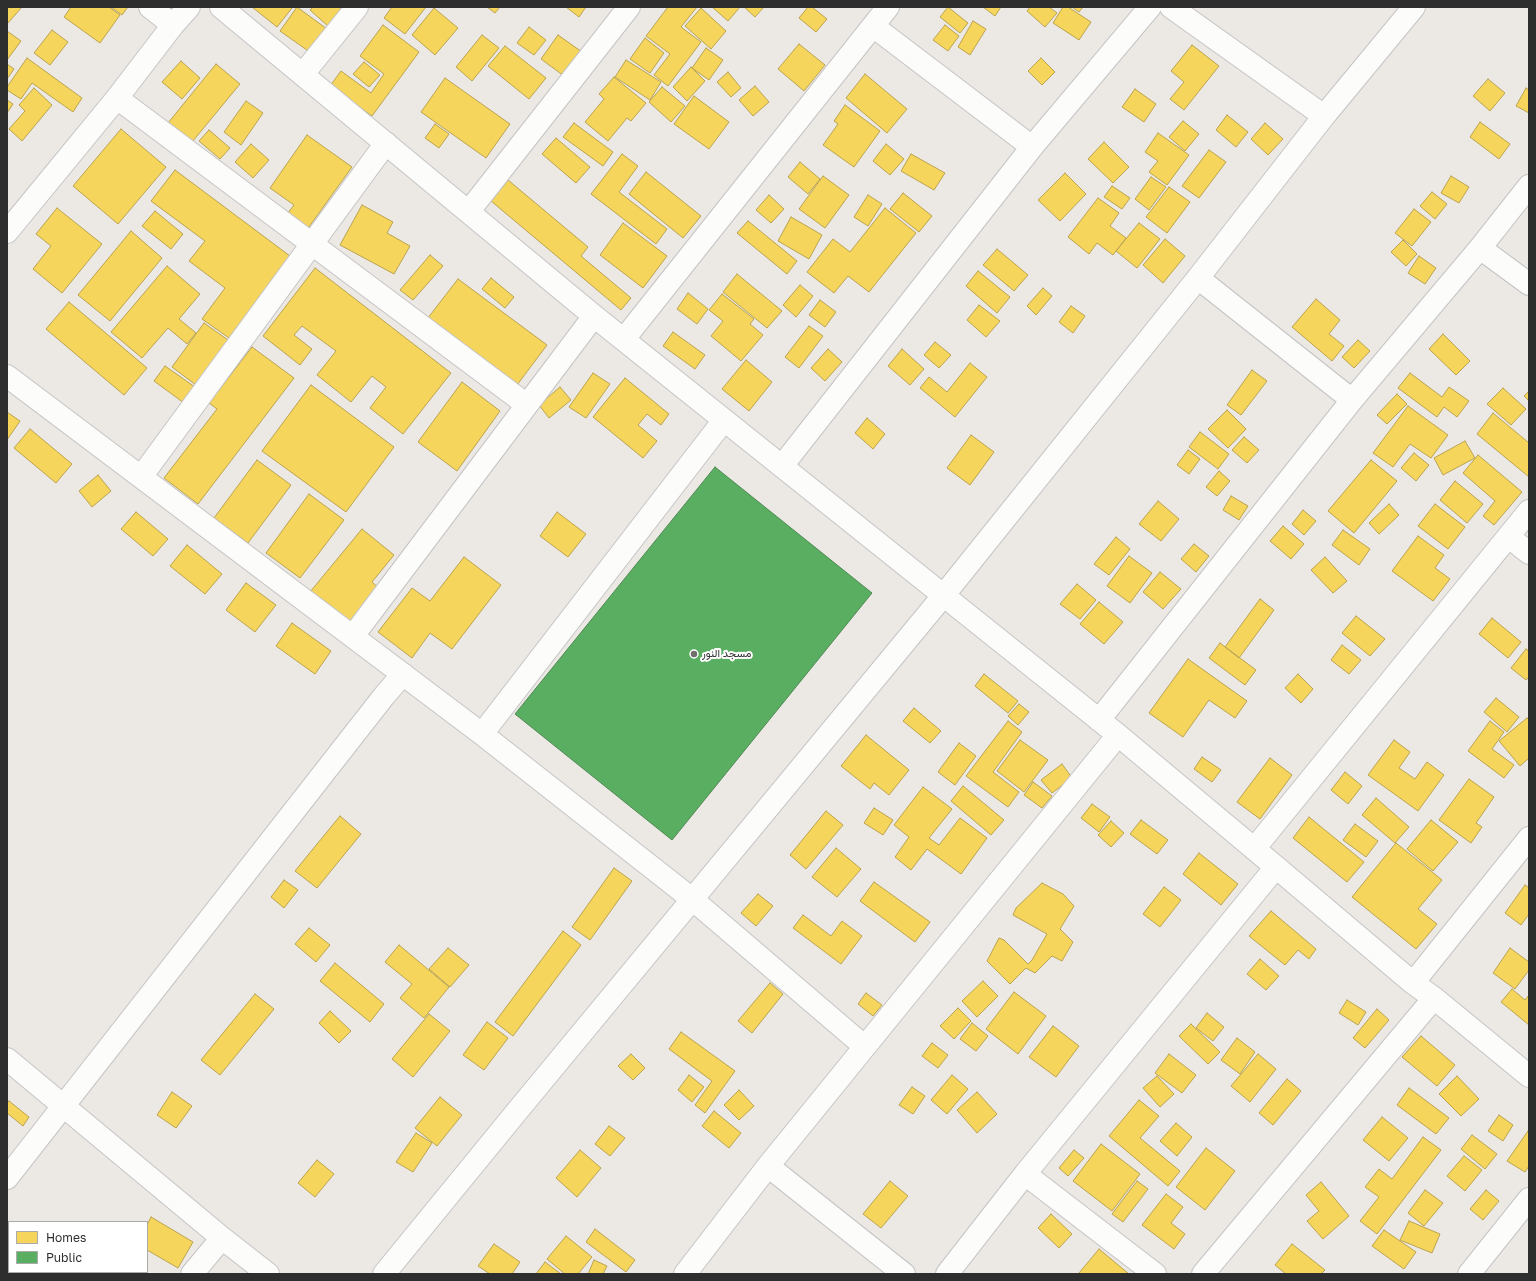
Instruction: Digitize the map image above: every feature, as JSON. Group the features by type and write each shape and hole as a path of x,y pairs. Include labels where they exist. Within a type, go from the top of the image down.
{"street":[{"path":"150,7 173,25"},
{"path":"7,232 117,98 173,25 190,7"},
{"path":"221,7 594,316 1118,735 1413,983 1434,998 1529,1076"},
{"path":"303,74 357,7"},
{"path":"468,211 629,7"},
{"path":"624,339 888,7"},
{"path":"782,466 1032,147 1150,7"},
{"path":"1171,7 1324,116"},
{"path":"384,1274 514,1114 943,596 1198,278 1324,116 1414,7"},
{"path":"873,26 1032,147"},
{"path":"117,98 527,405"},
{"path":"142,477 386,143"},
{"path":"1099,720 1352,400 1480,248 1529,186"},
{"path":"1480,248 1529,284"},
{"path":"1198,278 1352,400"},
{"path":"353,636 594,316"},
{"path":"7,376 482,734 692,899 864,1046"},
{"path":"482,734 724,420"},
{"path":"1254,848 1529,511"},
{"path":"1509,537 1529,553"},
{"path":"7,1178 379,702 403,674"},
{"path":"685,1274 768,1166 864,1046 1118,735"},
{"path":"1413,983 1529,838"},
{"path":"946,1274 1025,1174 1276,867"},
{"path":"1203,1274 1434,998"},
{"path":"7,1059 222,1238 268,1274"},
{"path":"768,1166 904,1274"},
{"path":"1025,1174 1155,1274"},
{"path":"1469,1274 1529,1199"},
{"path":"192,1274 222,1238"}],"building: Homes":[{"path":"7,7 22,7 8,23 7,22"},
{"path":"71,7 109,7 120,15 100,43 64,17"},
{"path":"111,7 128,7 122,15"},
{"path":"252,7 291,7 292,8 277,27"},
{"path":"297,7 338,37 321,60 280,31"},
{"path":"313,7 339,7 343,11 329,27 310,10"},
{"path":"392,7 426,7 405,34 384,18"},
{"path":"487,7 500,7 495,13"},
{"path":"566,7 586,7 579,17"},
{"path":"668,7 697,7 681,27 701,42 668,86 654,75 670,54 646,36"},
{"path":"712,7 740,7 728,21"},
{"path":"744,7 764,7 755,17"},
{"path":"808,7 812,7 827,19 816,32 799,18"},
{"path":"948,7 968,23 960,33 940,17"},
{"path":"983,7 1001,7 995,16"},
{"path":"1030,7 1049,7 1057,13 1045,27 1027,11"},
{"path":"1063,7 1068,7 1091,22 1079,40 1053,23"},
{"path":"1072,7 1083,7 1079,12"},
{"path":"434,8 458,28 435,55 412,35"},
{"path":"701,8 726,31 711,49 685,26"},
{"path":"973,21 986,29 970,55 958,47"},
{"path":"383,25 419,52 372,116 330,86 341,71 371,93 384,74 360,56"},
{"path":"945,25 959,36 948,51 933,40"},
{"path":"529,27 546,40 534,55 517,43"},
{"path":"52,30 68,42 50,65 34,53"},
{"path":"7,31 21,41 7,60"},
{"path":"482,35 499,48 472,81 456,67"},
{"path":"558,35 582,52 564,76 541,59"},
{"path":"645,38 664,53 650,73 630,59"},
{"path":"799,44 825,65 804,91 778,69"},
{"path":"1192,45 1219,66 1184,110 1170,99 1184,82 1171,71"},
{"path":"505,46 546,78 529,99 488,66"},
{"path":"706,48 723,60 709,80 692,68"},
{"path":"27,58 82,98 73,112 32,83 21,99 7,90 7,87"},
{"path":"1041,58 1055,72 1042,85 1028,71"},
{"path":"626,60 661,82 650,100 615,77"},
{"path":"181,61 200,78 182,99 162,82"},
{"path":"364,62 380,75 369,87 353,74"},
{"path":"7,64 14,69 7,79"},
{"path":"216,64 240,84 192,142 168,123"},
{"path":"691,67 705,81 687,101 673,87"},
{"path":"728,72 741,88 731,97 717,82"},
{"path":"865,74 907,109 887,133 846,98"},
{"path":"614,77 646,103 631,121 627,118 608,141 585,122 604,99 599,94"},
{"path":"445,78 510,124 486,158 421,112"},
{"path":"1488,79 1505,93 1490,111 1473,96"},
{"path":"755,86 769,102 753,116 739,100"},
{"path":"662,87 685,106 671,122 649,102"},
{"path":"34,88 52,105 22,141 9,129 25,111 19,105"},
{"path":"1526,88 1529,90 1529,113 1516,106"},
{"path":"1135,89 1156,104 1144,122 1122,107"},
{"path":"694,96 729,122 709,149 674,124"},
{"path":"7,100 13,104 7,113"},
{"path":"246,101 263,113 241,145 224,132"},
{"path":"845,105 880,131 854,167 823,145 838,124 834,121"},
{"path":"1227,115 1248,132 1236,147 1216,130"},
{"path":"1183,121 1199,134 1185,151 1169,137"},
{"path":"1480,122 1510,144 1499,159 1470,137"},
{"path":"574,123 613,152 603,166 563,137"},
{"path":"1265,123 1283,139 1268,155 1251,139"},
{"path":"435,124 449,134 439,148 425,138"},
{"path":"121,129 166,167 118,224 73,186"},
{"path":"209,130 230,148 220,159 199,141"},
{"path":"1158,133 1189,155 1167,185 1149,172 1158,161 1145,152"},
{"path":"307,135 352,167 301,238 280,223 294,205 270,188"},
{"path":"556,138 590,167 576,183 542,154"},
{"path":"1104,142 1129,167 1113,183 1088,159"},
{"path":"251,144 269,160 253,178 235,162"},
{"path":"886,144 904,159 890,175 873,161"},
{"path":"1209,150 1226,162 1199,198 1182,186"},
{"path":"622,154 638,166 619,192 667,229 656,244 591,194"},
{"path":"911,154 945,173 934,190 901,171"},
{"path":"800,162 820,179 808,194 788,177"},
{"path":"175,170 290,256 229,338 202,319 225,288 189,261 205,241 151,201"},
{"path":"646,172 701,216 683,238 629,194"},
{"path":"1065,173 1086,194 1060,221 1038,200"},
{"path":"823,176 849,195 825,228 799,209"},
{"path":"1451,176 1469,187 1459,203 1441,193"},
{"path":"1151,177 1166,187 1149,210 1135,199"},
{"path":"508,180 588,247 581,256 631,298 621,310 491,201"},
{"path":"1112,186 1130,198 1122,209 1104,197"},
{"path":"1169,187 1190,202 1167,233 1146,217"},
{"path":"1432,192 1447,204 1435,219 1420,206"},
{"path":"903,193 932,216 919,232 890,209"},
{"path":"769,195 784,209 771,223 756,210"},
{"path":"868,195 882,204 868,226 854,217"},
{"path":"1098,198 1119,213 1110,226 1126,238 1113,255 1097,243 1089,254 1068,237"},
{"path":"362,205 393,222 387,233 410,246 394,274 340,245"},
{"path":"57,208 102,244 62,293 33,269 51,246 36,234"},
{"path":"885,208 916,233 869,292 848,276 834,293 807,272 833,239 850,252"},
{"path":"1414,209 1431,222 1412,246 1395,233"},
{"path":"155,211 183,234 171,249 142,226"},
{"path":"791,217 822,235 809,259 778,241"},
{"path":"748,221 797,261 787,274 737,233"},
{"path":"623,223 667,256 643,288 600,255"},
{"path":"1139,223 1160,239 1137,268 1116,251"},
{"path":"131,231 162,258 110,321 78,295"},
{"path":"1165,239 1185,256 1163,283 1143,265"},
{"path":"1403,240 1417,254 1406,266 1391,252"},
{"path":"997,249 1028,275 1014,291 983,265"},
{"path":"430,255 443,266 413,300 400,290"},
{"path":"1419,256 1436,268 1425,284 1408,273"},
{"path":"167,266 200,294 179,319 196,333 187,344 168,328 142,358 111,332"},
{"path":"315,268 451,373 403,434 370,408 386,387 372,376 351,402 317,375 336,351 302,326 294,335 312,349 300,365 263,336"},
{"path":"978,271 1010,297 997,313 966,286"},
{"path":"737,274 782,311 767,328 723,292"},
{"path":"491,278 514,297 505,308 482,289"},
{"path":"458,279 547,345 514,389 424,323"},
{"path":"800,285 813,296 796,317 783,305"},
{"path":"1043,288 1052,296 1036,315 1027,306"},
{"path":"688,293 708,309 697,324 677,309"},
{"path":"722,294 754,319 750,324 763,335 741,361 711,336 723,321 709,310"},
{"path":"1316,299 1340,320 1329,334 1344,346 1332,361 1292,327"},
{"path":"820,300 836,312 825,327 809,315"},
{"path":"69,302 147,368 124,395 46,329"},
{"path":"979,305 1000,321 986,337 967,320"},
{"path":"1071,306 1085,316 1073,333 1059,322"},
{"path":"204,323 228,340 196,385 172,367"},
{"path":"809,326 823,336 799,368 785,357"},
{"path":"673,332 705,355 695,369 663,346"},
{"path":"1443,334 1470,361 1456,375 1429,349"},
{"path":"1358,340 1370,351 1354,368 1342,357"},
{"path":"935,342 951,355 939,368 924,355"},
{"path":"252,347 294,378 198,504 164,478 217,409 209,403"},
{"path":"828,349 842,362 825,381 811,368"},
{"path":"902,349 924,369 910,385 888,366"},
{"path":"746,360 772,382 749,411 722,389"},
{"path":"970,363 987,377 955,417 920,388 929,377 947,392"},
{"path":"165,366 195,387 184,403 154,381"},
{"path":"1252,370 1267,381 1241,415 1227,405"},
{"path":"593,373 610,384 586,418 569,407"},
{"path":"1410,373 1442,397 1449,387 1469,401 1457,417 1444,407 1437,417 1398,388"},
{"path":"625,378 669,414 661,425 647,414 638,425 657,441 643,458 593,417"},
{"path":"462,382 500,411 457,471 418,442"},
{"path":"311,385 394,447 346,512 262,451"},
{"path":"560,387 571,400 549,418 539,405"},
{"path":"1503,388 1526,409 1511,425 1487,404"},
{"path":"1529,391 1529,401 1524,396"},
{"path":"1397,394 1407,404 1387,424 1377,415"},
{"path":"1408,406 1448,435 1431,458 1410,444 1393,467 1373,453"},
{"path":"1227,410 1246,429 1228,448 1208,429"},
{"path":"7,412 20,421 7,440"},
{"path":"1493,413 1529,443 1529,477 1477,434"},
{"path":"867,418 885,434 873,449 855,433"},
{"path":"30,429 72,464 56,483 14,448"},
{"path":"1200,432 1229,454 1218,469 1189,447"},
{"path":"971,435 994,452 970,485 947,468"},
{"path":"1244,437 1259,450 1247,463 1232,450"},
{"path":"1465,441 1475,458 1443,475 1434,458"},
{"path":"1188,450 1200,459 1189,474 1177,465"},
{"path":"1414,453 1429,465 1416,481 1401,468"},
{"path":"1478,455 1522,492 1494,525 1483,516 1495,501 1463,473"},
{"path":"257,460 291,485 248,543 214,518"},
{"path":"1371,460 1397,481 1354,533 1328,511"},
{"path":"1219,471 1230,481 1217,496 1206,487"},
{"path":"98,475 111,491 92,507 79,491"},
{"path":"1455,481 1483,504 1467,523 1440,500"},
{"path":"309,494 344,520 300,578 266,553"},
{"path":"1231,496 1248,506 1239,520 1223,510"},
{"path":"1158,501 1179,519 1161,541 1139,524"},
{"path":"1389,504 1399,515 1379,534 1369,523"},
{"path":"1435,504 1465,527 1448,549 1418,526"},
{"path":"1303,510 1316,521 1304,535 1292,524"},
{"path":"136,512 168,539 153,556 121,529"},
{"path":"557,512 586,534 568,557 540,536"},
{"path":"1283,526 1304,544 1291,559 1270,541"},
{"path":"362,529 394,555 372,582 383,592 353,628 310,592"},
{"path":"1343,530 1370,549 1359,565 1332,545"},
{"path":"1418,536 1444,555 1435,568 1450,579 1433,601 1392,571"},
{"path":"1116,537 1130,549 1109,575 1094,564"},
{"path":"1194,544 1209,556 1196,572 1181,559"},
{"path":"187,545 222,574 205,594 170,566"},
{"path":"1129,556 1152,573 1130,603 1107,586"},
{"path":"464,557 501,585 452,649 430,633 412,658 378,632 412,588 430,601"},
{"path":"1325,557 1347,581 1333,593 1311,570"},
{"path":"1160,572 1181,589 1163,609 1143,592"},
{"path":"246,583 276,605 255,632 226,610"},
{"path":"1077,584 1096,600 1080,619 1060,604"},
{"path":"1260,599 1274,610 1239,658 1225,647"},
{"path":"1099,602 1123,622 1104,644 1080,624"},
{"path":"1356,616 1385,639 1370,656 1342,633"},
{"path":"1492,618 1521,642 1508,658 1479,634"},
{"path":"292,623 331,651 315,674 276,646"},
{"path":"1220,643 1256,670 1245,685 1209,658"},
{"path":"1342,645 1361,660 1349,674 1331,660"},
{"path":"1526,649 1529,651 1529,677 1526,680 1511,668"},
{"path":"1188,659 1247,701 1235,718 1209,700 1183,737 1149,713"},
{"path":"984,674 1018,701 1008,713 975,686"},
{"path":"1298,674 1313,689 1301,703 1285,688"},
{"path":"1496,698 1519,717 1507,732 1484,712"},
{"path":"1019,704 1029,712 1018,725 1008,716"},
{"path":"914,708 941,731 930,743 903,721"},
{"path":"1527,718 1529,720 1529,758 1520,766 1499,741"},
{"path":"1008,721 1022,732 993,772 1019,792 1008,807 966,776"},
{"path":"1490,721 1504,732 1492,749 1514,765 1504,778 1468,751"},
{"path":"866,735 909,770 889,795 874,783 870,789 841,766"},
{"path":"1020,740 1048,760 1024,792 997,771"},
{"path":"1394,740 1410,752 1399,768 1415,779 1427,762 1444,775 1418,811 1368,775"},
{"path":"959,743 976,756 955,785 938,772"},
{"path":"1202,757 1221,770 1212,782 1194,769"},
{"path":"1270,758 1292,775 1260,819 1237,802"},
{"path":"1062,764 1072,778 1052,793 1041,780"},
{"path":"1345,772 1362,786 1348,804 1331,790"},
{"path":"1469,779 1494,797 1476,823 1482,827 1471,843 1439,820"},
{"path":"1033,782 1052,796 1042,808 1024,795"},
{"path":"963,786 1004,820 991,835 951,801"},
{"path":"923,787 952,809 929,838 939,845 960,818 987,838 961,874 927,849 911,870 895,857 909,837 894,825"},
{"path":"1376,798 1409,827 1395,843 1362,815"},
{"path":"1092,804 1110,817 1099,832 1081,818"},
{"path":"874,808 893,820 883,835 864,823"},
{"path":"826,811 843,825 806,869 790,855"},
{"path":"340,816 361,834 317,888 295,871"},
{"path":"1309,817 1364,862 1347,882 1293,838"},
{"path":"1141,820 1168,840 1157,854 1130,834"},
{"path":"1431,820 1458,842 1433,871 1407,849"},
{"path":"1111,821 1124,833 1111,847 1098,835"},
{"path":"1355,824 1378,841 1366,857 1343,840"},
{"path":"1396,843 1442,880 1418,909 1437,924 1416,949 1352,897"},
{"path":"836,848 861,869 837,897 812,877"},
{"path":"1199,853 1238,884 1221,905 1183,874"},
{"path":"614,868 632,881 590,940 572,927"},
{"path":"284,880 298,890 284,908 271,897"},
{"path":"874,882 930,922 915,942 860,901"},
{"path":"1042,883 1063,894 1074,906 1060,929 1073,942 1062,961 1052,956 1035,973 1026,968 1010,984 987,961 999,938 1004,940 1028,964 1032,960 1047,934 1013,915 1016,908"},
{"path":"1525,885 1529,888 1529,914 1521,925 1505,913"},
{"path":"1164,887 1181,900 1160,927 1143,914"},
{"path":"758,894 773,906 756,926 741,913"},
{"path":"1271,911 1316,949 1309,959 1298,950 1285,965 1249,936"},
{"path":"803,915 831,936 842,921 862,936 841,964 793,928"},
{"path":"309,928 330,945 316,962 295,944"},
{"path":"563,931 581,945 513,1036 495,1022"},
{"path":"399,945 449,987 424,1018 400,998 412,984 385,962"},
{"path":"448,948 469,965 450,987 429,969"},
{"path":"1510,948 1529,962 1529,970 1515,989 1493,973"},
{"path":"1260,959 1279,976 1266,990 1247,974"},
{"path":"335,963 384,1004 370,1022 320,981"},
{"path":"983,981 998,996 977,1017 962,1001"},
{"path":"770,983 783,994 752,1033 738,1021"},
{"path":"1512,989 1525,1000 1529,995 1529,1025 1501,1002"},
{"path":"1014,992 1046,1016 1018,1054 986,1029"},
{"path":"866,993 882,1005 873,1016 858,1004"},
{"path":"255,994 274,1009 220,1075 201,1060"},
{"path":"1347,1000 1366,1012 1358,1025 1339,1013"},
{"path":"958,1008 971,1021 954,1039 940,1026"},
{"path":"1377,1009 1389,1020 1365,1048 1353,1038"},
{"path":"330,1011 351,1031 339,1043 319,1023"},
{"path":"1207,1013 1224,1027 1213,1041 1196,1028"},
{"path":"429,1014 450,1031 413,1077 392,1059"},
{"path":"487,1022 508,1038 484,1070 463,1055"},
{"path":"972,1023 988,1036 976,1051 960,1039"},
{"path":"1191,1024 1220,1052 1208,1064 1179,1036"},
{"path":"1053,1026 1079,1046 1056,1077 1029,1057"},
{"path":"681,1032 735,1071 705,1113 695,1105 712,1081 669,1049"},
{"path":"1421,1036 1455,1065 1437,1086 1402,1057"},
{"path":"1237,1038 1255,1052 1240,1074 1221,1060"},
{"path":"932,1043 948,1055 938,1068 922,1056"},
{"path":"631,1054 645,1068 633,1080 618,1066"},
{"path":"1169,1054 1196,1075 1182,1093 1155,1073"},
{"path":"1258,1054 1276,1069 1250,1102 1231,1086"},
{"path":"689,1075 704,1087 692,1102 678,1090"},
{"path":"952,1075 968,1089 947,1114 931,1100"},
{"path":"1157,1076 1174,1094 1160,1107 1143,1088"},
{"path":"1457,1076 1479,1099 1461,1116 1439,1094"},
{"path":"1287,1079 1301,1091 1273,1125 1259,1113"},
{"path":"912,1087 925,1096 913,1114 899,1105"},
{"path":"1409,1088 1449,1118 1436,1134 1397,1105"},
{"path":"739,1090 754,1106 739,1120 724,1105"},
{"path":"172,1092 192,1106 176,1128 157,1115"},
{"path":"977,1092 997,1114 977,1133 957,1110"},
{"path":"440,1097 462,1115 437,1146 415,1128"},
{"path":"1139,1100 1159,1116 1140,1138 1180,1171 1168,1186 1109,1136"},
{"path":"9,1101 29,1117 23,1126 7,1113 7,1103"},
{"path":"714,1111 741,1133 729,1148 702,1126"},
{"path":"1499,1115 1513,1125 1503,1141 1488,1131"},
{"path":"1382,1117 1408,1138 1389,1161 1363,1140"},
{"path":"1176,1123 1192,1137 1177,1156 1160,1141"},
{"path":"609,1126 625,1138 610,1156 595,1144"},
{"path":"1528,1131 1529,1166 1525,1172 1507,1161"},
{"path":"416,1133 432,1143 413,1172 396,1162"},
{"path":"1472,1135 1497,1154 1485,1169 1461,1149"},
{"path":"1423,1137 1441,1150 1377,1234 1360,1221 1379,1197 1365,1187 1379,1169 1392,1179"},
{"path":"1101,1144 1140,1174 1112,1211 1073,1181"},
{"path":"1206,1148 1235,1171 1205,1210 1176,1187"},
{"path":"580,1150 601,1168 577,1197 556,1178"},
{"path":"1074,1150 1084,1158 1068,1176 1059,1168"},
{"path":"1464,1156 1482,1170 1465,1191 1447,1176"},
{"path":"317,1160 334,1174 315,1197 298,1183"},
{"path":"890,1181 908,1196 881,1228 863,1214"},
{"path":"1137,1181 1148,1189 1123,1222 1112,1214"},
{"path":"1321,1182 1349,1216 1323,1239 1307,1221 1319,1211 1306,1195"},
{"path":"1425,1190 1443,1203 1424,1226 1408,1213"},
{"path":"1486,1190 1499,1201 1483,1220 1470,1209"},
{"path":"1166,1194 1183,1207 1171,1223 1185,1234 1174,1249 1142,1225"},
{"path":"1051,1214 1072,1234 1059,1248 1038,1228"},
{"path":"151,1217 193,1242 178,1268 148,1251 148,1223"},
{"path":"1409,1221 1440,1234 1432,1253 1400,1240"},
{"path":"595,1229 635,1260 626,1272 586,1242"},
{"path":"1384,1230 1416,1252 1404,1269 1372,1246"},
{"path":"566,1236 592,1257 578,1274 565,1274 547,1259"},
{"path":"494,1244 520,1262 512,1274 490,1274 478,1266"},
{"path":"1292,1244 1325,1270 1321,1274 1286,1274 1275,1265"},
{"path":"1099,1249 1129,1274 1080,1274 1079,1273"},
{"path":"594,1260 607,1266 603,1274 588,1274"},
{"path":"545,1262 561,1274 536,1274"},
{"path":"18,1273 59,1273 58,1274"}],"building: Public":[{"name":"مسجد النور","path":"715,467 872,593 672,840 515,714"}],"place":[{"name":"مسجد النور","path":"694,654"}]}
